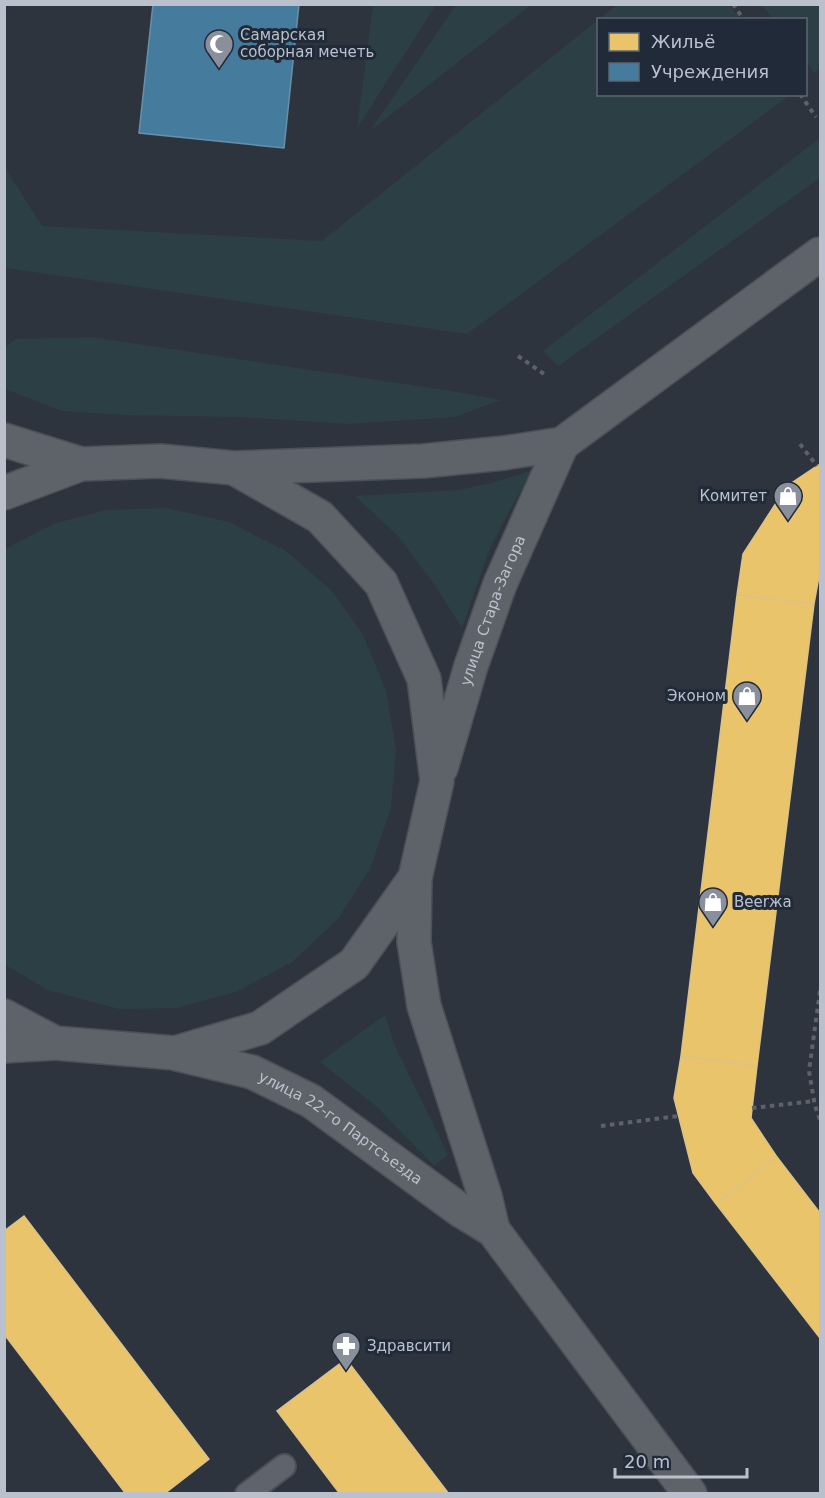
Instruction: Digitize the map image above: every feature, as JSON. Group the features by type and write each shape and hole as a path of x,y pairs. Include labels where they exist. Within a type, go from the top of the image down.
{"main road":[{"name":"улица Стара-Загора","path":"81,464 160,461 234,468 423,461 504,453 562,444 820,254"},
{"path":"4,440 81,464"},
{"name":"улица Стара-Загора","path":"415,878 438,781 471,666 500,584 562,444"},
{"path":"4,493 81,464"},
{"path":"234,468 320,517 381,583 424,679 438,781"},
{"path":"4,1046 55,1043 175,1053 260,1028 354,964 415,878"},
{"name":"улица 22-го Партсъезда","path":"415,878 414,942 424,1006 485,1196 493,1230"},
{"path":"4,1016 55,1043"},
{"name":"улица 22-го Партсъезда","path":"175,1053 252,1072 311,1101 460,1210 493,1230 690,1494"}],"lane":[{"path":"247,1494 285,1466"}],"path":[{"path":"733,4 743,18"},
{"path":"801,96 816,117"},
{"path":"518,356 544,374"},
{"path":"800,444 817,466"},
{"path":"820,991 809,1071 820,1120"},
{"path":"752,1108 814,1101"},
{"path":"601,1126 678,1116"}],"green space":[{"path":"618,4 729,5 740,18 600,18"},
{"path":"373,5 436,5 357,128"},
{"path":"456,5 531,5 370,131"},
{"path":"762,5 820,5 820,68 814,73 807,62 807,18 772,18"},
{"path":"597,21 597,96 789,96 467,334 5,268 5,168 42,226 322,241"},
{"path":"820,138 820,178 558,366 543,351"},
{"path":"91,337 501,400 454,417 346,424 241,417 125,415 62,411 5,389 5,347 16,339"},
{"path":"533,470 489,551 462,628 434,584 398,536 355,496 459,490 492,483"},
{"path":"166,508 229,522 286,551 330,589 362,633 386,690 396,751 391,808 370,869 338,919 292,962 236,992 176,1008 119,1009 48,990 5,965 5,549 56,523 106,510"},
{"path":"385,1015 394,1044 448,1155 434,1166 376,1106 320,1062"}],"building: Жильё":[{"path":"820,464 820,571 814,604 737,595 743,554 787,486"},
{"path":"737,595 814,604 757,1066 681,1056"},
{"path":"681,1056 757,1066 751,1118 777,1157 716,1204 693,1173 674,1098"},
{"path":"777,1157 820,1213 820,1338 716,1204"},
{"path":"24,1216 209,1459 164,1494 126,1494 4,1334 4,1231"},
{"path":"346,1359 449,1494 340,1494 277,1411"}],"building: Учреждения":[{"name":"Самарская соборная мечеть","path":"153,4 299,4 284,148 139,133"}],"place":[{"name":"Самарская соборная мечеть","path":"219,70"},
{"name":"Комитет","path":"788,522"},
{"name":"Эконом","path":"747,722"},
{"name":"Beerжа","path":"713,928"},
{"name":"Здравсити","path":"346,1372"}]}
